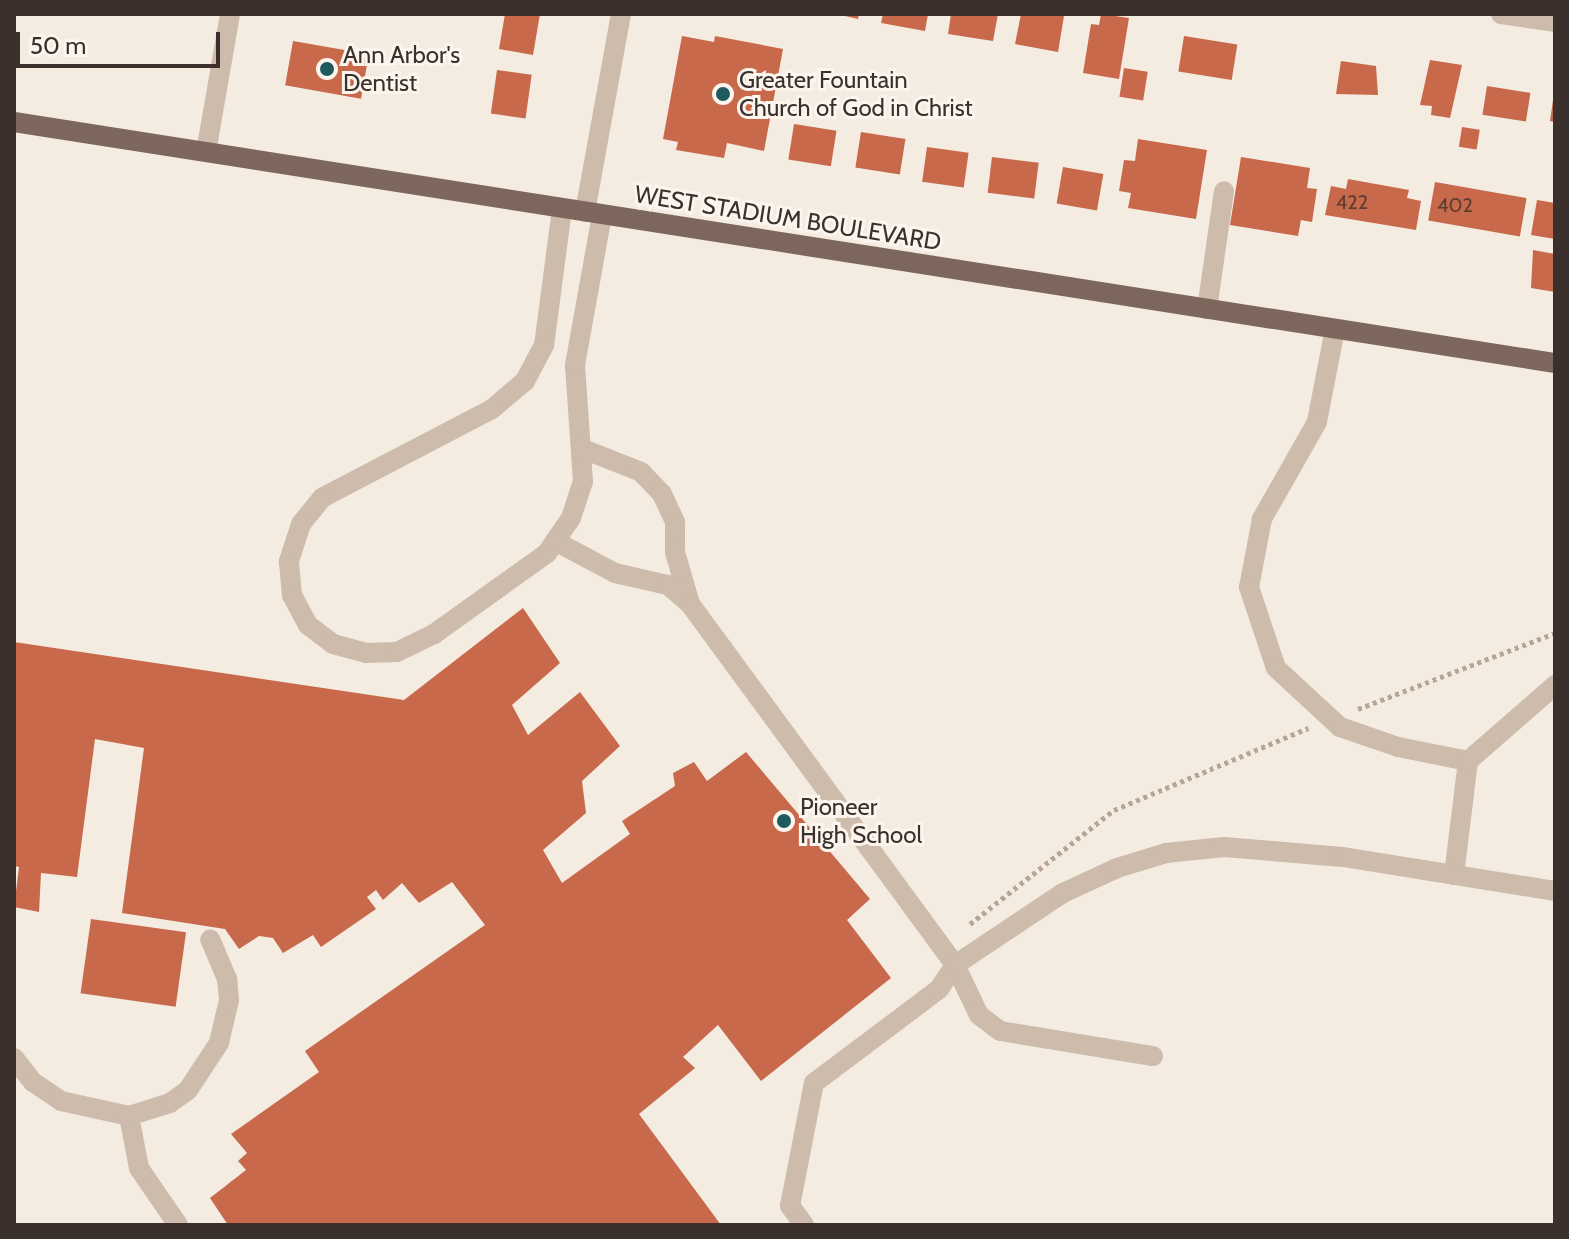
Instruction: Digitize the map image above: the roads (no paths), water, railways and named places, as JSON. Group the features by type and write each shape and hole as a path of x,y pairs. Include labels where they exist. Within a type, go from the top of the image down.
{"main road":[{"name":"WEST STADIUM BOULEVARD","path":"14,122 1555,363"}],"street":[{"path":"206,152 230,14"},
{"path":"562,209 544,345 525,381 492,409 322,498 297,537 289,562 292,595 308,625 333,644 366,653 397,652 434,634 547,553 571,518 583,482 575,365 621,14"},
{"path":"1501,14 1555,22"},
{"path":"1207,309 1224,191"},
{"path":"1335,329 1317,422 1262,519 1249,587 1276,668 1340,727 1398,747 1468,761"},
{"path":"583,449 629,466 662,494 675,522 675,552 690,604"},
{"path":"555,541 615,573 668,585 690,604 955,965 979,1015 1000,1031 1153,1056"},
{"path":"1454,875 1468,761 1555,685"},
{"path":"804,1225 790,1206 814,1083 939,989 955,965 1063,893 1166,853 1224,847 1343,857 1555,891"},
{"path":"14,1058 33,1082 61,1101 129,1116 170,1103 188,1090 219,1043 229,1000 227,979 210,939"},
{"path":"129,1116 139,1168 178,1225"}],"place":[{"name":"Ann Arbor's Dentist","path":"327,69"},
{"name":"Greater Fountain Church of God in Christ","path":"723,94"},
{"name":"Pioneer High School","path":"784,821"}]}
